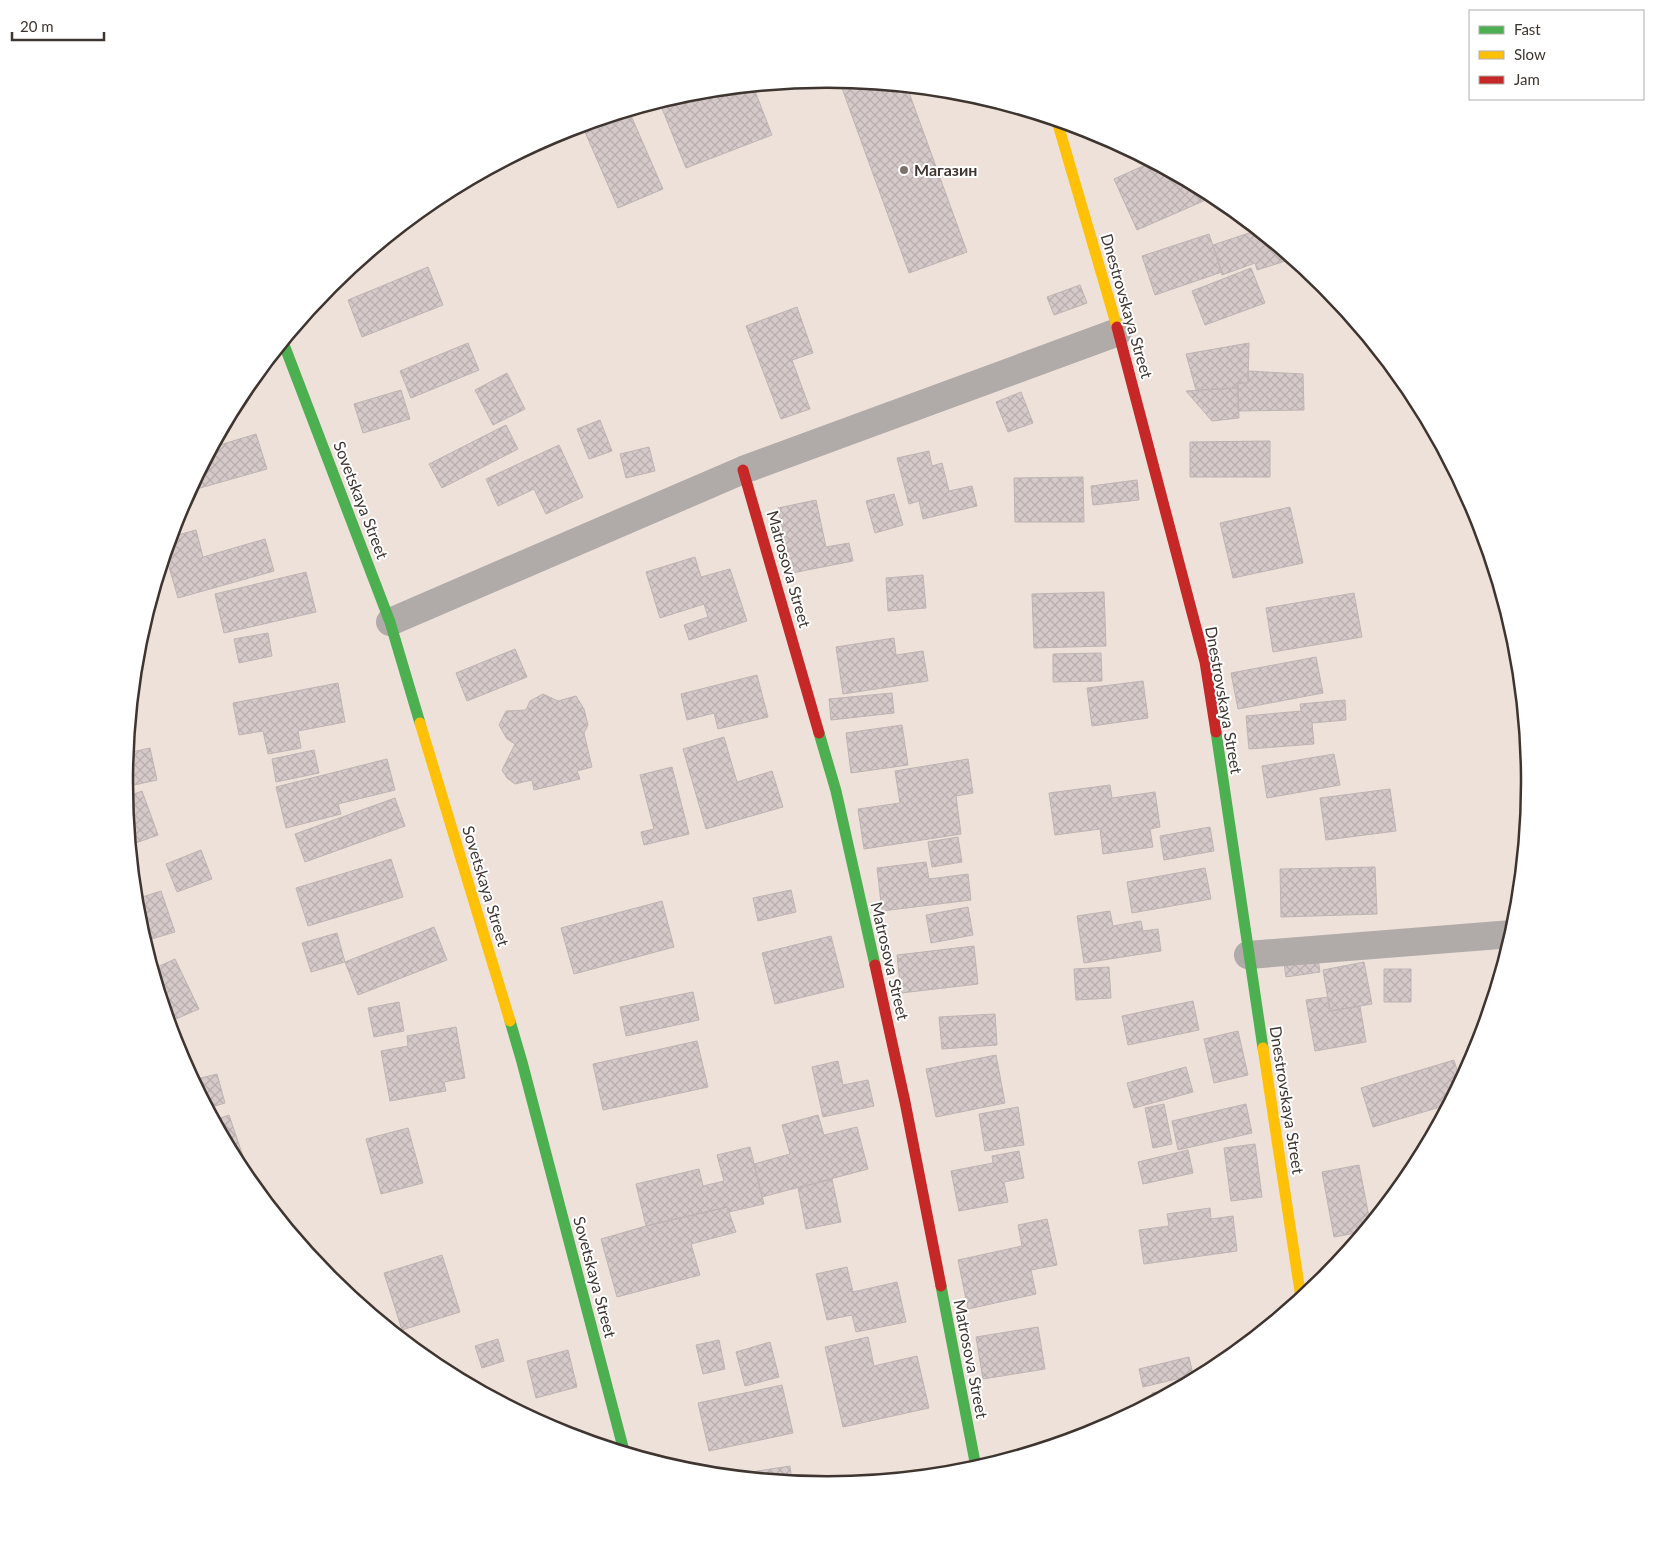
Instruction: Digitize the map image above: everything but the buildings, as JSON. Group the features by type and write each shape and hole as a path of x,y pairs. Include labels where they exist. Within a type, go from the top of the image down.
{"street":[{"name":"Dnestrovskaya Street","path":"1059,127 1118,332 1205,662 1300,1289"},
{"path":"390,622 743,470 1118,332"},
{"name":"Sovetskaya Street","path":"285,348 390,622 522,1062 622,1445"},
{"name":"Matrosova Street","path":"743,470 838,800 905,1102 974,1459"},
{"path":"1248,955 1504,935"}],"traffic: fast":[{"path":"285,348 390,622 420,723"},
{"path":"1216,732 1263,1048"},
{"path":"819,733 836,791 875,965"},
{"path":"510,1021 622,1445"},
{"path":"941,1286 974,1459"}],"traffic: slow":[{"path":"1059,127 1117,327"},
{"path":"420,723 510,1021"},
{"path":"1263,1048 1300,1289"}],"traffic: jam":[{"path":"1117,327 1205,662 1216,732"},
{"path":"743,470 819,733"},
{"path":"875,965 905,1102 941,1286"}],"place":[{"name":"Магазин","path":"904,170"}]}
